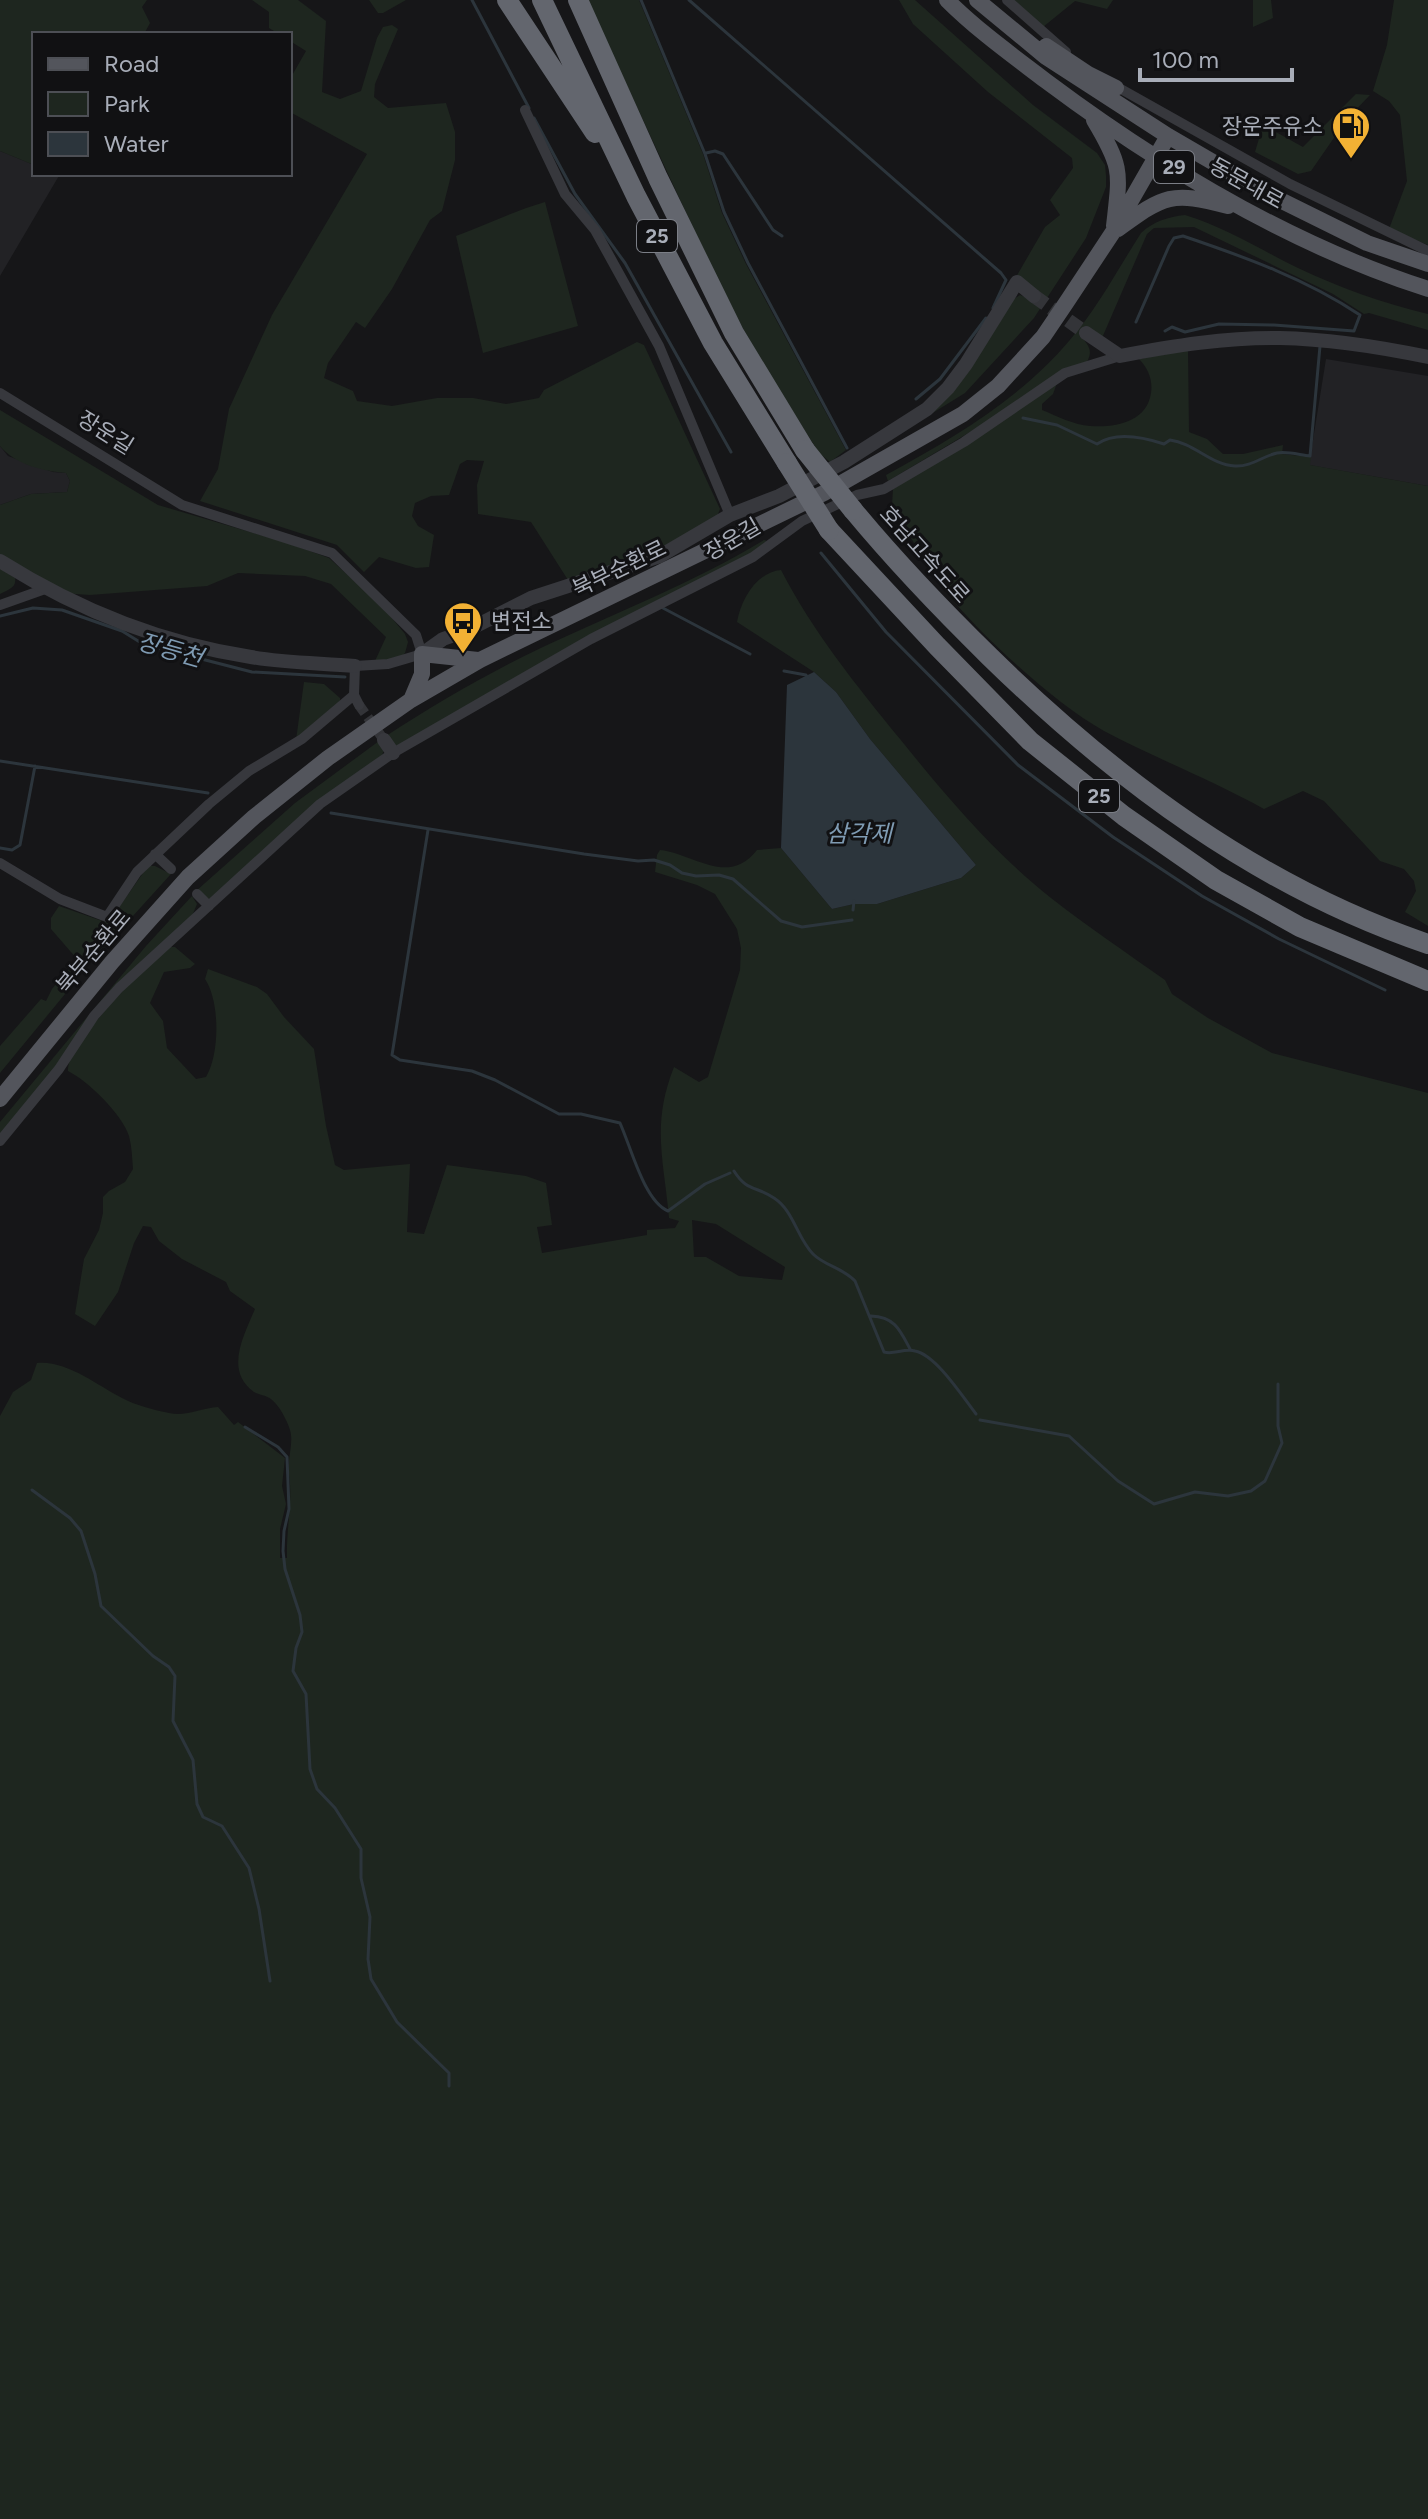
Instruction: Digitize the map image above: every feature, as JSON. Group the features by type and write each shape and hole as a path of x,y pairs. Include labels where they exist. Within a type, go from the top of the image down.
{"highway":[{"path":"507,0 636,196"},
{"name":"25","path":"542,0 636,196 713,343 829,530 1030,741 1124,816 1216,880 1300,927 1428,981"},
{"name":"호남고속도로","path":"581,4 658,178 734,333 805,450 896,562 1046,712 1143,791 1230,851 1303,890 1395,933 1428,944"}],"main road":[{"name":"동문대로","path":"947,0 989,38 1091,115 1157,157 1246,210 1360,265 1428,289"},
{"name":"동문대로","path":"977,0 1046,57 1168,136 1266,193 1367,243 1428,264"},
{"path":"1025,39 1050,47 1088,74 1116,88"},
{"path":"1091,115 1119,171 1113,232"},
{"name":"북부순환로","path":"0,1099 147,920 188,877 297,781 411,700 480,660 824,493 963,414 1015,369 1043,337 1113,232 1168,136"},
{"path":"1113,232 1147,207 1170,197 1186,196 1246,210"},
{"path":"411,700 422,674 422,654 480,660"}],"street":[{"path":"1007,0 1072,57 1116,88 1290,184 1428,251"},
{"name":"장운길","path":"525,110 565,194 595,230 659,346 730,515"},
{"name":"장운길","path":"0,561 84,609 151,634 206,649 269,660 355,666 388,664 422,654 443,639 466,631 531,598 660,556 730,515 779,496 844,462 927,409 948,388 1017,282 1034,296"},
{"path":"1086,333 1120,356 1207,342 1282,338 1378,347 1428,357"},
{"name":"장운길","path":"0,1141 59,1069 94,1016 119,988 320,804 393,753 591,639 753,557 802,521 857,495 884,489 964,442 1065,373 1120,356"},
{"name":"장운길","path":"0,393 182,505 332,553 416,635 422,654"},
{"path":"0,605 45,589"},
{"path":"0,863 60,899 107,917 137,872 249,771 357,700 355,666"},
{"path":"384,740 393,753"},
{"path":"155,854 171,869"},
{"path":"197,894 209,906"}],"shaded area":[{"path":"0,151 32,164 32,176 59,176 0,276"},
{"path":"1326,359 1428,376 1428,486 1309,465"},
{"path":"0,446 8,456 53,472 66,473 70,481 67,492 31,494 0,505"}],"green space":[{"path":"0,0 147,0 142,7 150,23 145,32 32,32 32,164 0,151"},
{"path":"252,0 298,0 326,21 322,92 340,99 361,91 377,38 383,27 392,25 398,29 375,84 374,97 388,108 446,103 455,132 455,160 442,211 430,220 392,289 365,328 356,322 328,363 324,378 353,391 357,401 392,406 437,398 473,398 506,404 539,398 544,390 637,342 644,345 720,509 716,519 656,550 568,580 531,522 478,514 477,485 484,461 467,460 460,464 449,495 431,496 415,503 412,516 418,526 434,535 429,567 416,568 379,557 364,572 337,545 200,501 218,469 229,409 272,315 367,154 292,113 292,76 306,51 292,42 292,32 276,32 269,28 269,12"},
{"path":"369,0 406,0 378,13"},
{"path":"587,0 639,0 703,154 722,213 846,450 830,462 819,453 764,366 725,296"},
{"path":"899,0 915,0 1033,105 1097,153 1105,165 1106,176 1106,187 1086,238 1034,318 965,393 902,432 928,410 1014,299 1020,295 1025,297 1016,277 1045,227 1060,215 1050,200 1073,168 1072,158 988,92 913,24"},
{"path":"1012,0 1113,0 1107,9 1075,1 1043,27"},
{"path":"1253,0 1271,0 1273,18 1253,27"},
{"path":"1394,0 1428,0 1428,245 1389,229 1407,181 1400,115 1389,101 1373,91 1387,45"},
{"path":"1356,94 1370,95 1347,119 1311,171 1298,174 1255,152 1263,125 1303,147"},
{"path":"545,202 578,326 483,353 456,236"},
{"path":"1185,215 1229,232 1330,282 1428,314 1428,330 1364,314 1333,294 1194,227 1154,228 1147,234 1102,338 1081,336 1089,349 1087,362 888,481 886,475 960,432 1029,382 1079,329 1141,233 1162,220"},
{"path":"1188,350 1189,432 1207,439 1223,454 1243,454 1283,445 1282,454 1311,457 1310,465 1428,486 1428,926 1405,912 1416,891 1414,881 1404,869 1380,861 1324,801 1303,791 1264,809 1104,731 1046,690 987,637 955,603 930,569 892,505 893,489 1057,383 1053,394 1042,404 1042,410 1084,425 1110,426 1137,417 1148,403 1151,393 1149,374 1139,359"},
{"path":"0,410 158,505 329,558 382,606 405,634 408,642 405,653 400,658 375,661 386,637 331,584 305,576 238,573 207,586 90,595 61,593 0,555 0,505 31,494 67,492 70,481 66,473 30,466 6,453 0,446"},
{"path":"767,541 752,553 403,745 396,746 386,736 504,666 684,583"},
{"path":"0,568 15,581 11,588 0,594"},
{"path":"781,570 836,658 935,782 990,843 1051,898 1165,980 1172,994 1272,1053 1428,1093 1428,2519 0,2519 0,1416 13,1392 31,1380 37,1363 70,1369 127,1401 157,1410 181,1414 218,1407 234,1425 238,1422 285,1458 282,1486 286,1504 280,1529 280,1558 287,1558 290,1505 290,1430 274,1402 254,1392 240,1374 239,1352 255,1309 230,1291 226,1282 182,1259 159,1241 151,1227 143,1226 118,1292 95,1326 75,1314 84,1259 99,1230 103,1197 125,1182 133,1169 130,1140 125,1127 103,1099 68,1071 71,1057 109,1005 169,947 175,947 195,964 190,968 164,972 150,1003 163,1021 167,1048 196,1079 206,1077 216,1042 216,1014 205,979 208,969 257,987 267,994 314,1049 335,1165 344,1170 410,1164 407,1232 424,1234 447,1165 526,1176 546,1183 552,1225 537,1227 542,1253 647,1235 647,1230 675,1228 679,1221 669,1218 661,1142 667,1088 674,1067 699,1082 708,1077 740,970 741,948 737,929 715,894 655,872 660,850 723,867 746,861 757,850 781,848 832,909 854,904 877,904 961,878 976,865 870,739 836,692 814,672 737,622 742,604 752,588 772,572","holes":["692,1220 716,1224 785,1267 782,1280 739,1276 706,1257 694,1257"]},
{"path":"304,682 324,684 340,698 340,703 296,740"},
{"path":"379,741 384,750 381,758 209,899 202,898 196,891 295,803"},
{"path":"148,866 171,874 93,960 0,1073 0,1046 41,999 46,1001 77,959 51,929 51,918 59,906 108,923"},
{"path":"192,896 197,904 192,916 163,942 0,1135 0,1122 146,946"}],"water":[{"name":"삼각제","path":"814,672 836,692 870,739 976,865 961,878 877,904 854,904 832,909 781,848 787,685"}],"waterway":[{"path":"472,0 529,108"},
{"path":"641,0 705,154 724,212 847,448"},
{"path":"689,0 1001,273 1006,280 993,308"},
{"path":"534,118 575,194 625,263 731,452"},
{"path":"706,153 715,151 723,154 773,230 782,236"},
{"path":"1136,322 1169,246 1174,238 1183,236 1297,280 1360,315 1354,331 1219,324 1185,332 1172,327 1165,331"},
{"path":"916,399 940,379 986,318"},
{"path":"1023,418 1057,425 1097,444 1121,436 1164,444 1170,440 1179,442 1226,465 1246,465 1277,453 1310,456 1320,346"},
{"path":"821,553 886,632 1018,765 1113,837 1202,896 1279,939 1385,990"},
{"name":"장등천","path":"661,607 750,654"},
{"name":"장등천","path":"0,616 33,608 62,610 122,631 143,644 252,672 345,677"},
{"name":"장등천","path":"784,671 808,678"},
{"path":"0,761 208,793"},
{"path":"0,848 12,850 20,845 35,766"},
{"path":"331,813 584,854 654,860 682,873 733,879 781,921 802,927 852,920"},
{"path":"428,830 392,1055 400,1060 472,1071 559,1114 581,1114 620,1123 645,1185 659,1205 668,1211 705,1184 730,1173"},
{"path":"853,910 854,901"},
{"path":"734,1171 748,1186 781,1203 813,1254 855,1281 884,1352 911,1350 923,1354 948,1377 976,1414"},
{"path":"871,1316 891,1322 900,1330 910,1349"},
{"path":"980,1420 1069,1436 1118,1481 1154,1504 1195,1492 1228,1496 1251,1491 1265,1481 1282,1443 1278,1426 1278,1384"},
{"path":"245,1427 278,1447 287,1457 289,1509 283,1551 302,1632 293,1671 306,1694 310,1769 317,1789 335,1808 361,1849 361,1878 370,1917 368,1959 371,1979 397,2022 449,2073 449,2086"},
{"path":"32,1490 70,1518 81,1531 95,1574 101,1606 153,1656 169,1667 175,1676 173,1721 193,1760 197,1804 203,1817 222,1826 249,1868 270,1981"}],"tunnel":[{"path":"1034,296 1086,333"},
{"path":"359,705 384,740"}],"place":[{"name":"장운주유소","path":"1351,160"},
{"name":"변전소","path":"463,655"}]}
